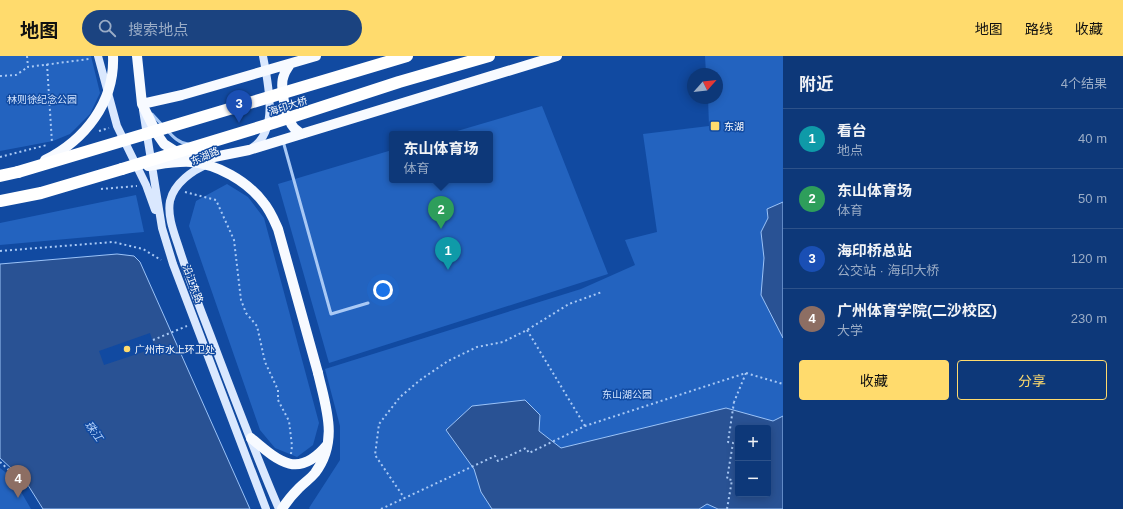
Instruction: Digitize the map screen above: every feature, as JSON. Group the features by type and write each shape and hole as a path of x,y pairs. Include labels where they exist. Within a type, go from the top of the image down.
{"highway":[{"name":"海印大桥","path":"0,176 18,172 407,56"},
{"name":"海印大桥","path":"0,200 41,193 273,123 399,82 489,56"}],"main road":[{"path":"18,172 46,160 64,150 90,126 100,112 107,96 113,70 113,56"},
{"name":"沿江东路","path":"137,56 142,104 162,228 174,268 194,323 266,509"},
{"path":"249,150 261,140 268,128 270,108 263,56"},
{"path":"316,56 182,95 142,104 164,144 175,151 182,153 214,157 249,150 557,56"},
{"path":"98,57 117,126 146,185 162,228"},
{"path":"290,64 282,80 284,100 289,120 293,127 301,134"},
{"name":"东湖路","path":"175,189 188,175 202,167 249,150"},
{"path":"122,169 172,162 192,162 202,164 241,182 263,201 278,229 318,373 329,419 329,444 324,458 314,474 291,496 281,509"},
{"name":"沿江东路","path":"175,189 170,201 170,217 175,237 197,301 251,438 281,509"},
{"path":"251,438 273,457 288,464 300,464 312,459 323,451 329,444"}],"lane":[{"path":"142,104 173,138 182,143 205,147 216,145 268,128"},
{"path":"282,140 331,314 368,303"}],"path":[{"path":"27,56 28,67"},
{"path":"0,76 16,75 28,67 98,57"},
{"path":"0,157 52,144 47,64"},
{"path":"100,189 146,185"},
{"path":"175,189 216,200 234,240 241,300 246,313 257,326 265,362 278,390 278,400 289,421 292,446 288,464"},
{"path":"0,251 113,242 143,249 174,268"},
{"path":"405,499 375,455 379,424 400,397 420,380 448,361 477,347 503,342 527,330 569,304 602,292"},
{"path":"153,340 194,323"},
{"path":"527,330 585,426"},
{"path":"728,509 732,480 727,479 733,443 728,442 734,402 746,373"},
{"path":"381,509 495,456 498,461 526,448 529,453 585,426 746,373 783,384"},
{"path":"0,462 22,484"}],"green space":[{"name":"林则徐纪念公园","path":"0,56 91,56 100,93 90,114 70,134 53,141 0,151"},
{"name":"东山湖公园","path":"705,56 783,56 783,509 309,508 340,460 340,426 325,369 581,289 635,265 625,240 657,232 643,134 709,126 708,104 723,104 723,68 706,68"},
{"path":"542,106 608,274 329,363 278,184 389,151 389,183 493,183 493,131 457,131"},
{"path":"227,184 248,197 264,218 319,423 313,445 297,457 275,448 260,430 189,226 196,201"},
{"path":"136,195 144,232 0,245 0,223"},
{"path":"0,468 13,478 31,509 0,509"}],"water":[{"path":"783,202 783,338 761,295 764,258 761,232 768,218 767,209"},
{"name":"珠江","path":"117,254 134,256 140,262 250,509 43,509 26,482 0,458 0,264"},
{"path":"525,400 540,415 539,431 561,448 726,408 773,421 783,416 783,509 718,509 707,504 699,509 492,509 481,492 474,469 446,430 472,406"}],"pier":[{"name":"广州市水上环卫处","path":"150,333 155,348 104,365 99,351"}],"place":[{"name":"海印桥总站","path":"239,123"},
{"name":"东湖","path":"715,126"},
{"name":"东山体育场","path":"441,229"},
{"name":"看台","path":"448,270"},
{"name":"广州市水上环卫处","path":"127,349"},
{"name":"广州体育学院(二沙校区)","path":"18,498"}]}
